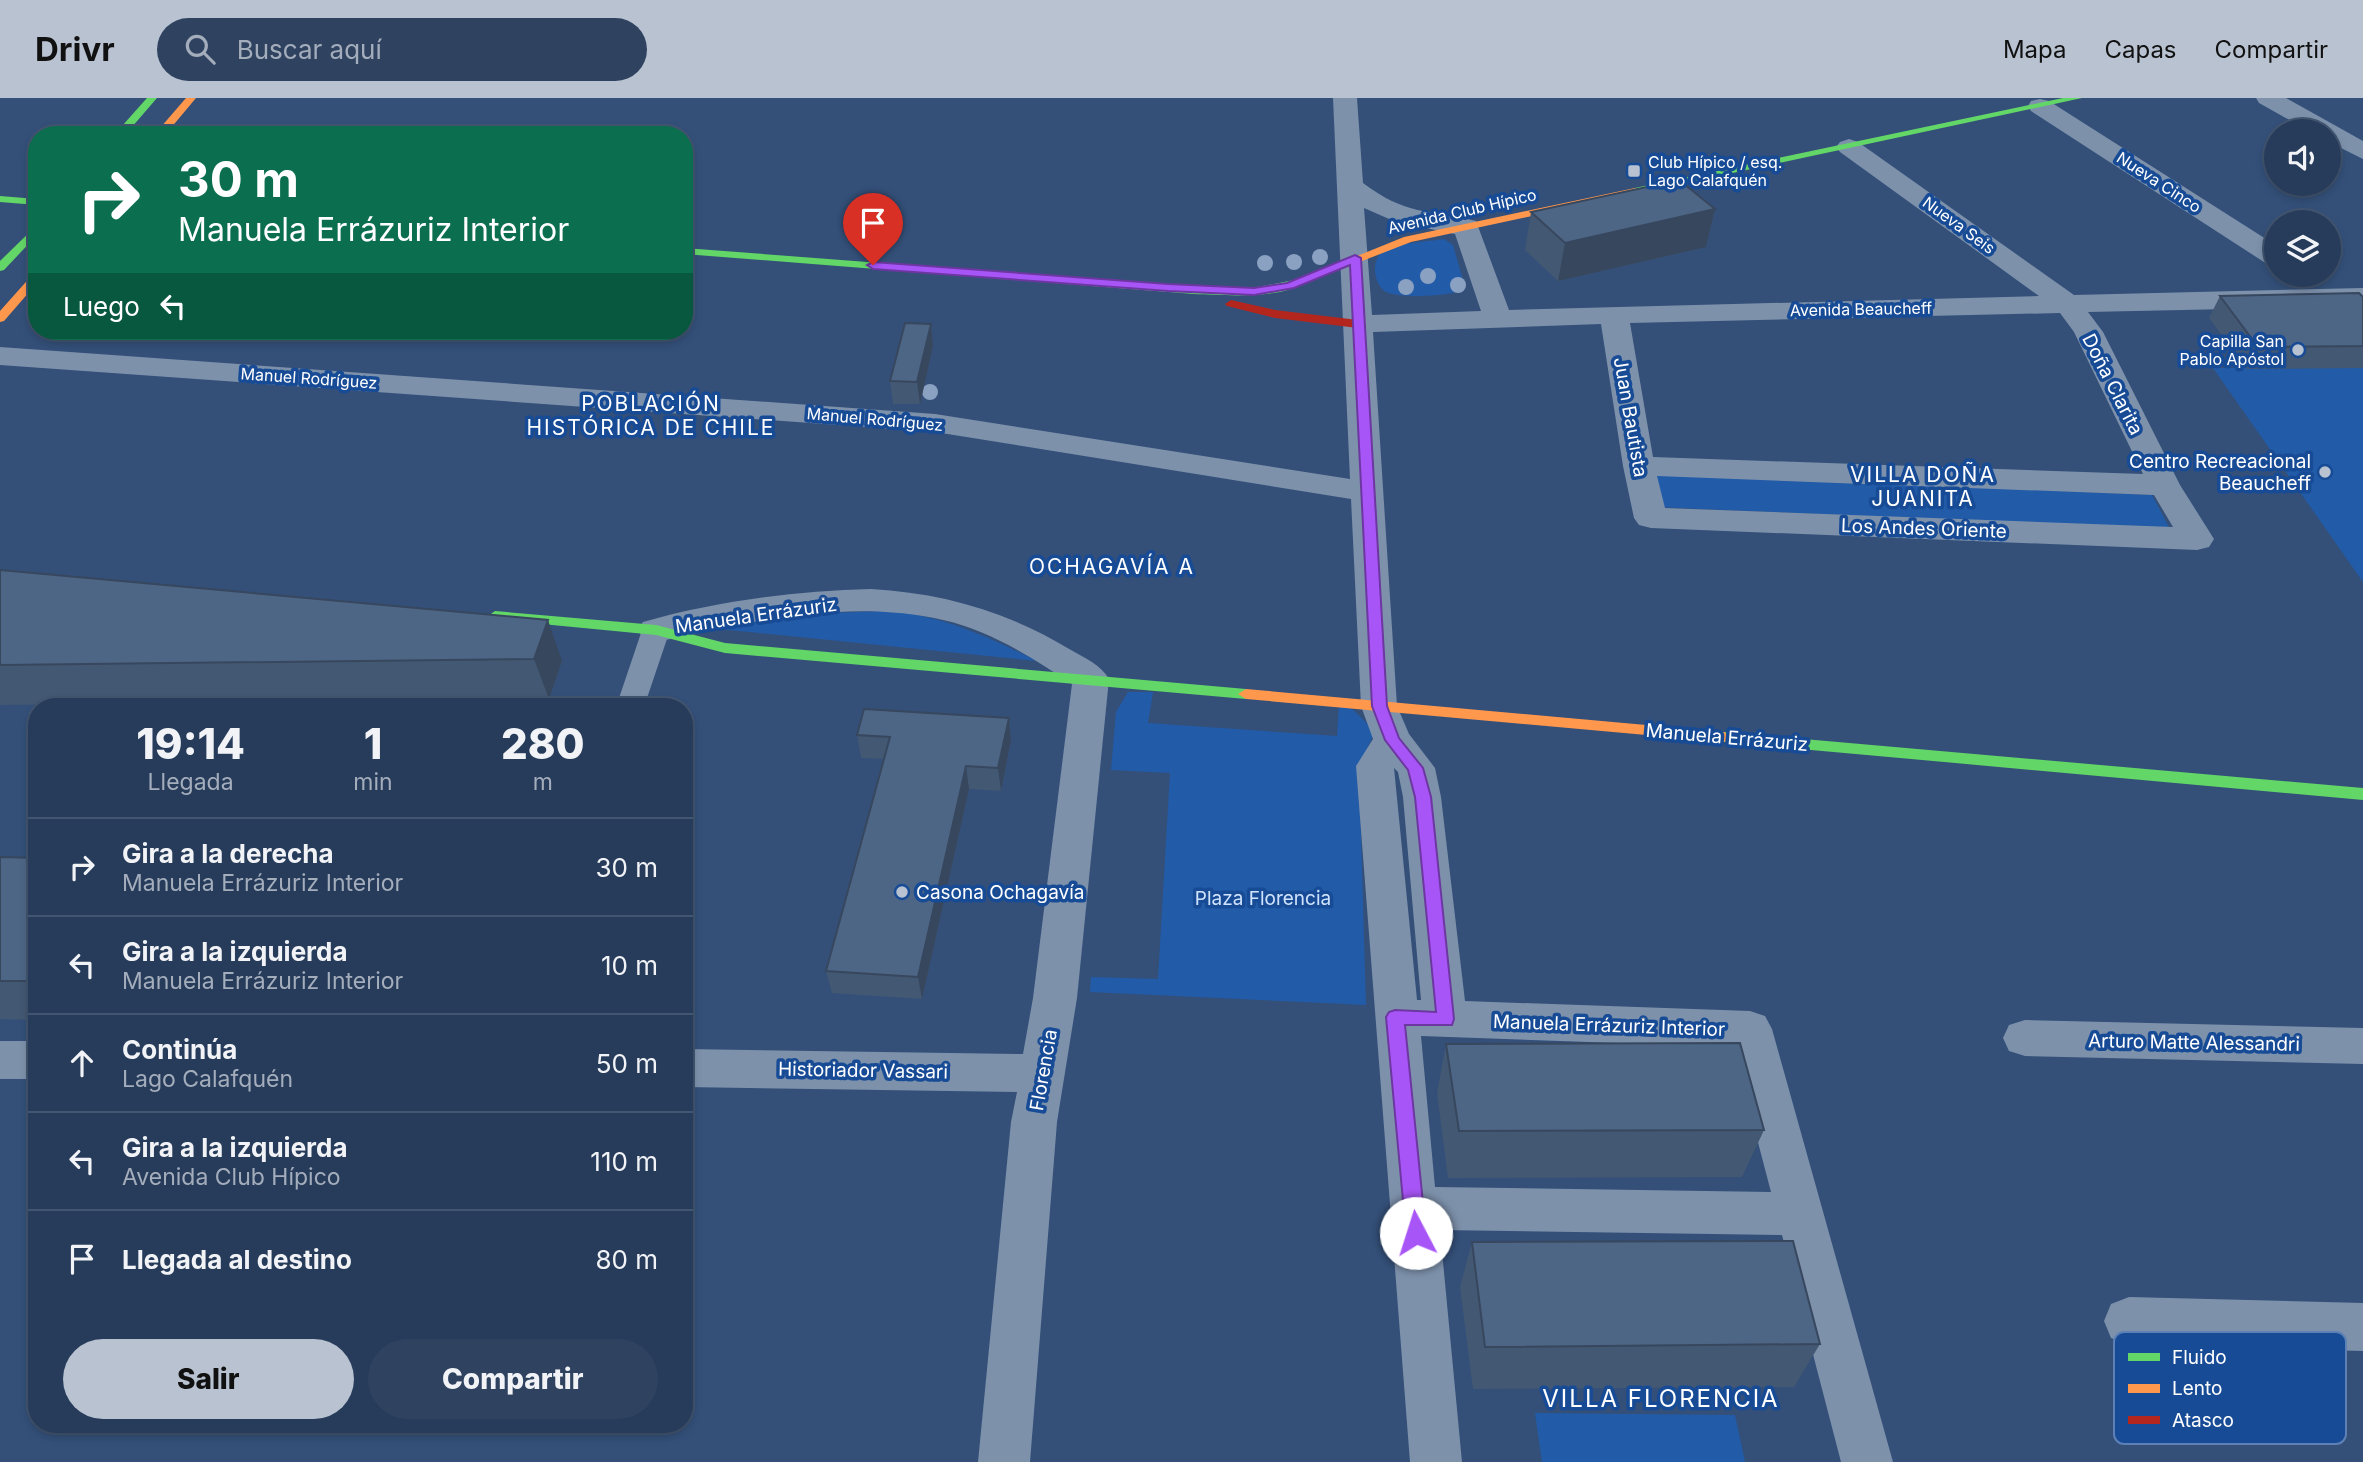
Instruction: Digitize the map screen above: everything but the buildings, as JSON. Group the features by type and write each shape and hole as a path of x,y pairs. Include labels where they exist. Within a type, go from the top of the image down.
{"main road":[{"path":"127,126 152,98"},
{"path":"167,126 191,98"},
{"name":"Avenida Club Hípico","path":"693,252 1168,288 1222,291 1275,289 1305,280 1401,241 2077,98"},
{"path":"0,199 28,201"},
{"path":"0,268 28,238"},
{"path":"0,318 28,286"},
{"path":"1168,288 1275,314 1359,324"},
{"name":"Manuela Errázuriz","path":"478,615 656,630 724,648 1091,679 1386,723 2363,794"}],"street":[{"path":"1345,98 1368,492 1386,723 1375,766 1436,1462"},
{"path":"2268,98 2305,119"},
{"name":"Nueva Cinco","path":"2040,106 2264,250"},
{"path":"2341,139 2363,151"},
{"name":"Nueva Seis","path":"1849,147 2068,304"},
{"path":"1351,187 1391,211 1427,221 1466,227 1498,320"},
{"path":"2329,287 2351,297"},
{"name":"Avenida Beaucheff","path":"1359,324 2351,297"},
{"name":"Doña Clarita","path":"2068,304 2088,332 2164,485 2197,539"},
{"name":"Juan Bautista","path":"1614,315 1639,466 1651,518"},
{"name":"Manuel Rodríguez","path":"0,356 922,422 990,430 1368,492"},
{"path":"1639,466 2164,485"},
{"name":"Los Andes Oriente","path":"1651,518 2197,539"},
{"name":"Manuela Errázuriz","path":"656,630 712,618 806,605 878,601 911,603 942,608 980,619 1016,634 1046,649 1091,679"},
{"name":"Florencia","path":"1004,1462 1034,1122 1055,998 1091,679"},
{"path":"1386,723 1416,768 1423,797 1445,1019"},
{"name":"Manuela Errázuriz Interior","path":"1395,1017 1750,1029 1867,1462"},
{"name":"Arturo Matte Alessandri","path":"2025,1038 2363,1046"},
{"path":"0,1059 28,1060"},
{"name":"Historiador Vassari","path":"693,1068 1042,1073"},
{"path":"1413,1208 1800,1214"},
{"path":"2129,1321 2363,1327"}],"lane":[{"path":"2351,297 2363,313"},
{"path":"633,698 656,630"}],"green space":[{"path":"1444,239 1453,245 1463,280 1461,290 1446,294 1412,296 1386,292 1378,283 1375,265 1385,250 1398,245"},
{"name":"Centro Recreacional Beaucheff","path":"2213,368 2363,368 2363,582"},
{"path":"1649,473 2152,495 2170,529 1655,507"},
{"path":"887,611 946,622 1037,661 719,629 727,622 795,614"},
{"name":"Plaza Florencia","path":"1128,692 1153,692 1148,723 1337,736 1339,705 1350,707 1375,731 1359,768 1366,1005 1090,992 1091,977 1158,979 1170,773 1111,770 1116,712"},
{"path":"1535,1413 1735,1415 1745,1462 1542,1462"}],"traffic: fast":[{"path":"127,126 152,98"},
{"path":"1635,191 2077,98"},
{"path":"0,199 28,201"},
{"path":"0,268 28,238"},
{"path":"693,252 1194,291 1253,291 1299,282"},
{"path":"495,616 656,630 725,648 1246,694"},
{"path":"1724,737 2363,794"}],"traffic: slow":[{"path":"167,126 191,98"},
{"path":"1299,282 1408,239 1635,191"},
{"path":"0,318 28,286"},
{"path":"1246,694 1724,737"}],"traffic: jam":[{"path":"1231,304 1275,314 1358,324"}],"place":[{"name":"Club Hípico / esq. Lago Calafquén","path":"1634,171"},
{"name":"Capilla San Pablo Apóstol","path":"2298,350"},
{"name":"Centro Recreacional Beaucheff","path":"2325,472"},
{"name":"Casona Ochagavía","path":"902,892"}],"district":[{"name":"POBLACIÓN HISTÓRICA DE CHILE","path":"651,416"},
{"name":"VILLA DOÑA JUANITA","path":"1923,487"},
{"name":"OCHAGAVÍA A","path":"1112,567"},
{"name":"VILLA FLORENCIA","path":"1661,1399"}],"route":[{"path":"873,265 1168,288 1254,291 1290,286 1355,258 1379,706 1392,740 1416,768 1423,797 1445,1019 1395,1017 1416,1233"}]}
